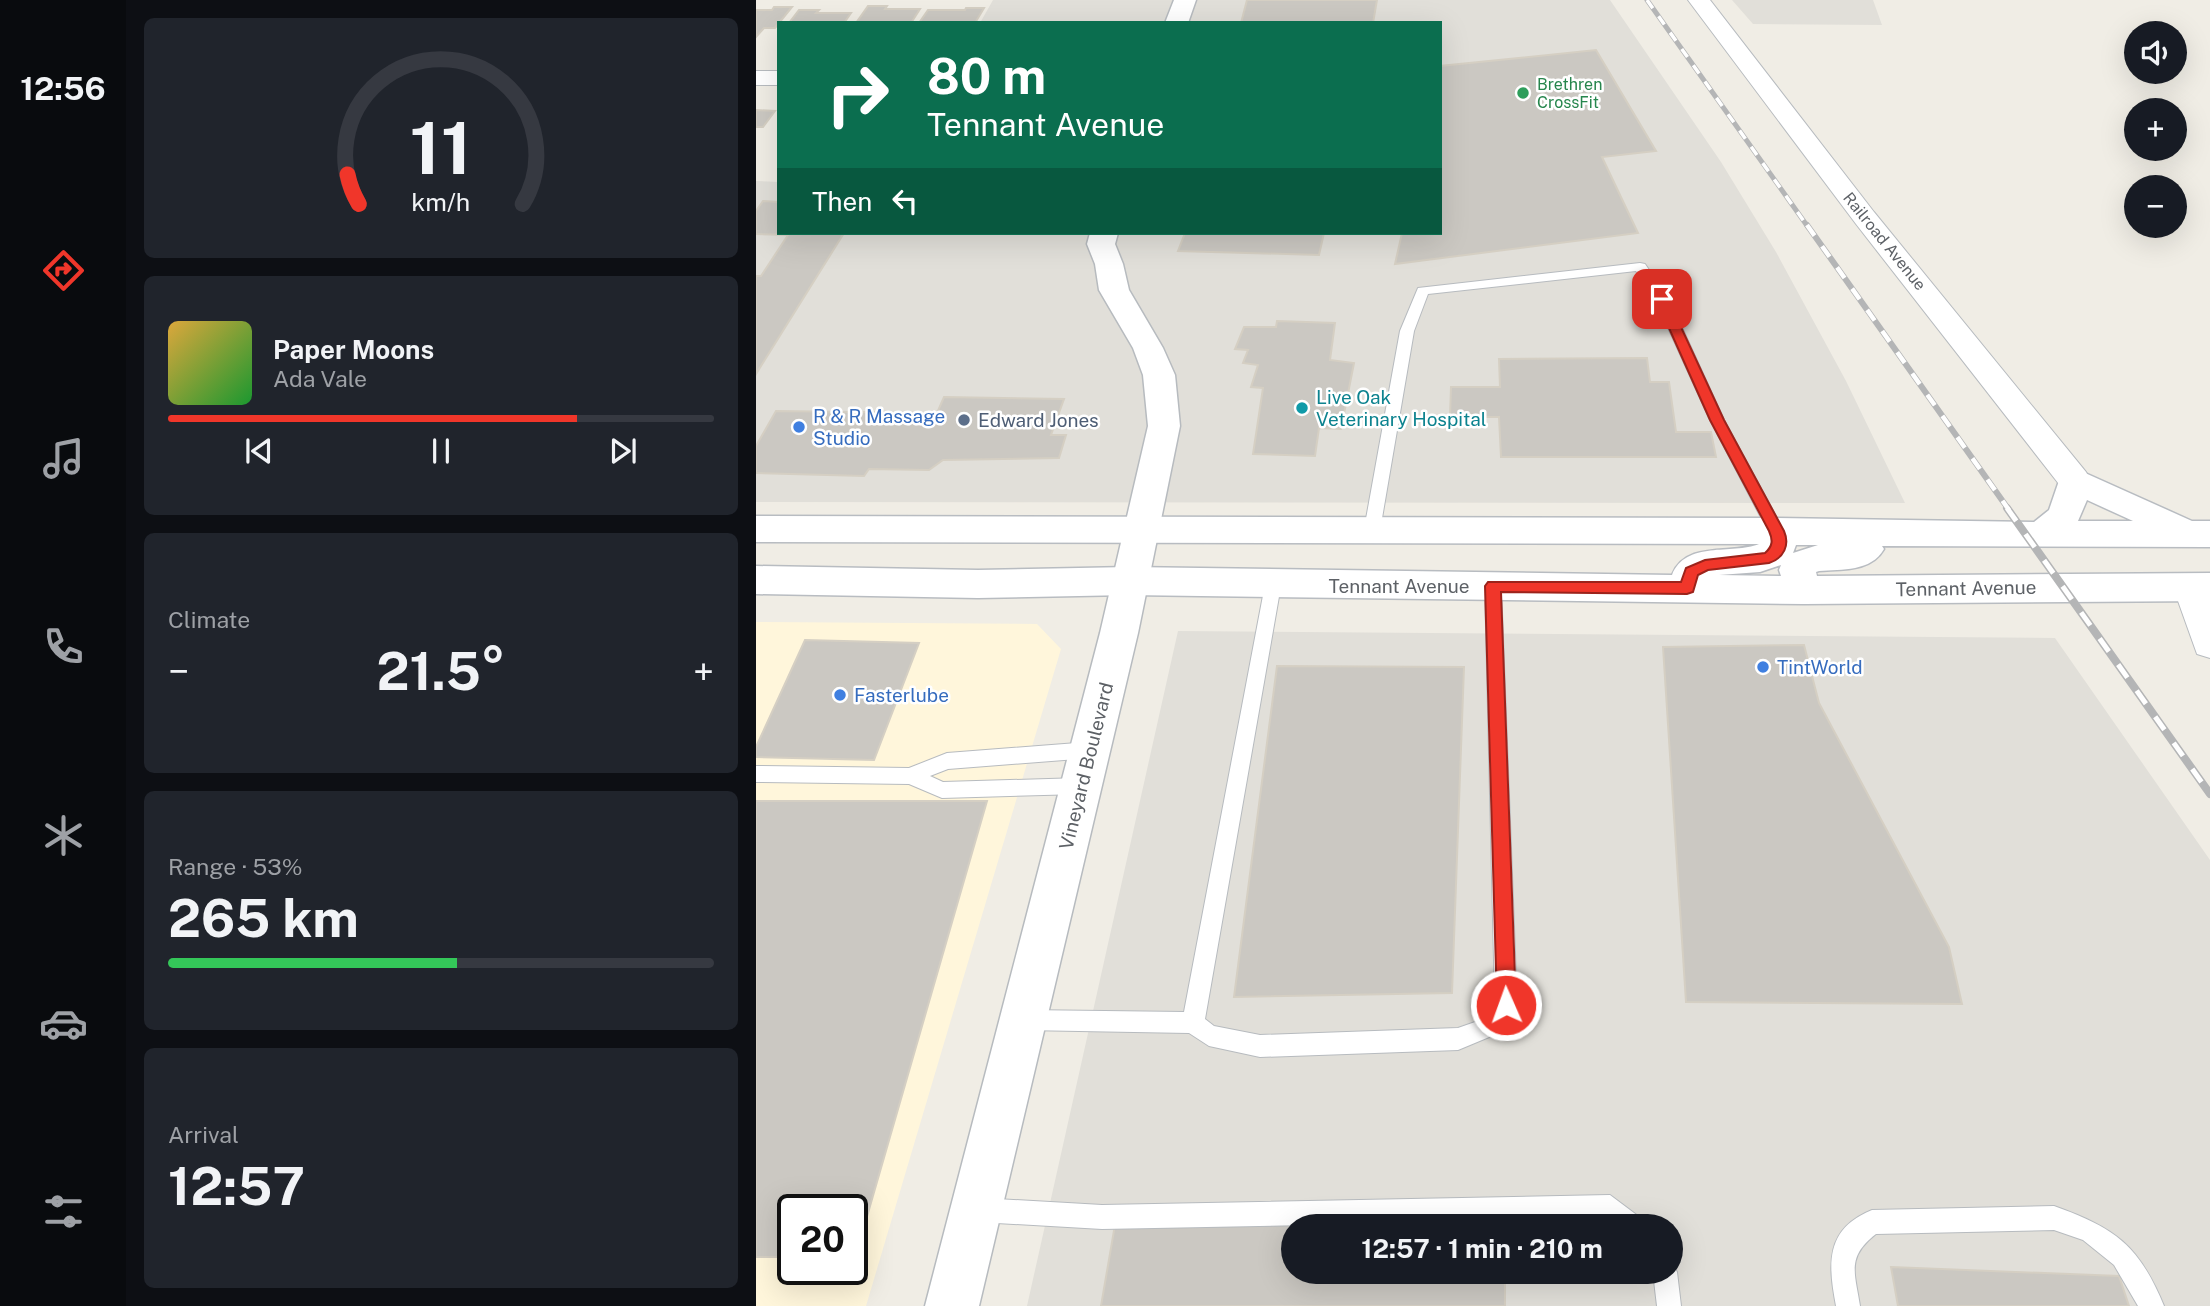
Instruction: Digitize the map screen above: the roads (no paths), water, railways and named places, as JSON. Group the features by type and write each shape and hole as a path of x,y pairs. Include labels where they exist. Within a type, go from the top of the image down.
{"main road":[{"path":"1177,21 1185,0"},
{"name":"Vineyard Boulevard","path":"952,1306 1086,768 1164,426 1159,374 1148,348 1114,290 1109,264 1101,244 1103,235"},
{"path":"2040,534 2055,527 2067,510 2074,480 2204,561"},
{"path":"756,529 1139,531 1591,528 2040,534 2204,561"},
{"path":"1687,588 1691,572 1705,565 1769,558 1777,550 1780,539 1776,531"},
{"path":"1804,590 1797,570 1801,563 1810,559 1854,557 1866,551 1868,533"},
{"name":"Tennant Avenue","path":"756,580 978,583 1129,581 1804,590 2204,561"}],"street":[{"name":"Railroad Avenue","path":"1699,0 1865,218 2074,480"},
{"path":"756,78 777,78"},
{"path":"2204,561 2210,644"}],"lane":[{"path":"1372,530 1407,331 1423,290 1640,267 1662,299 1717,420 1776,531"},
{"path":"1193,1023 1273,585"},
{"path":"1024,1020 1193,1023 1209,1035 1259,1046 1458,1039 1483,1032 1495,1021 1506,1005 1493,586"},
{"path":"756,775 910,776 947,761 1086,768"},
{"path":"910,776 942,790 1086,768"},
{"path":"976,1210 1102,1217 1610,1206 1619,1214"},
{"path":"1849,1306 1842,1258 1850,1237 1872,1222 2054,1218 2090,1231 2123,1256 2152,1306"},
{"path":"1666,1284 1669,1306"}],"railway":[{"path":"1647,0 1808,227"},
{"path":"1807,225 2009,510"},
{"path":"2007,508 2210,794"}],"place":[{"name":"Brethren CrossFit","path":"1523,93"},
{"name":"Live Oak Veterinary Hospital","path":"1302,408"},
{"name":"Edward Jones","path":"964,420"},
{"name":"R & R Massage Studio","path":"799,427"},
{"name":"TintWorld","path":"1763,667"},
{"name":"Fasterlube","path":"840,695"}]}
